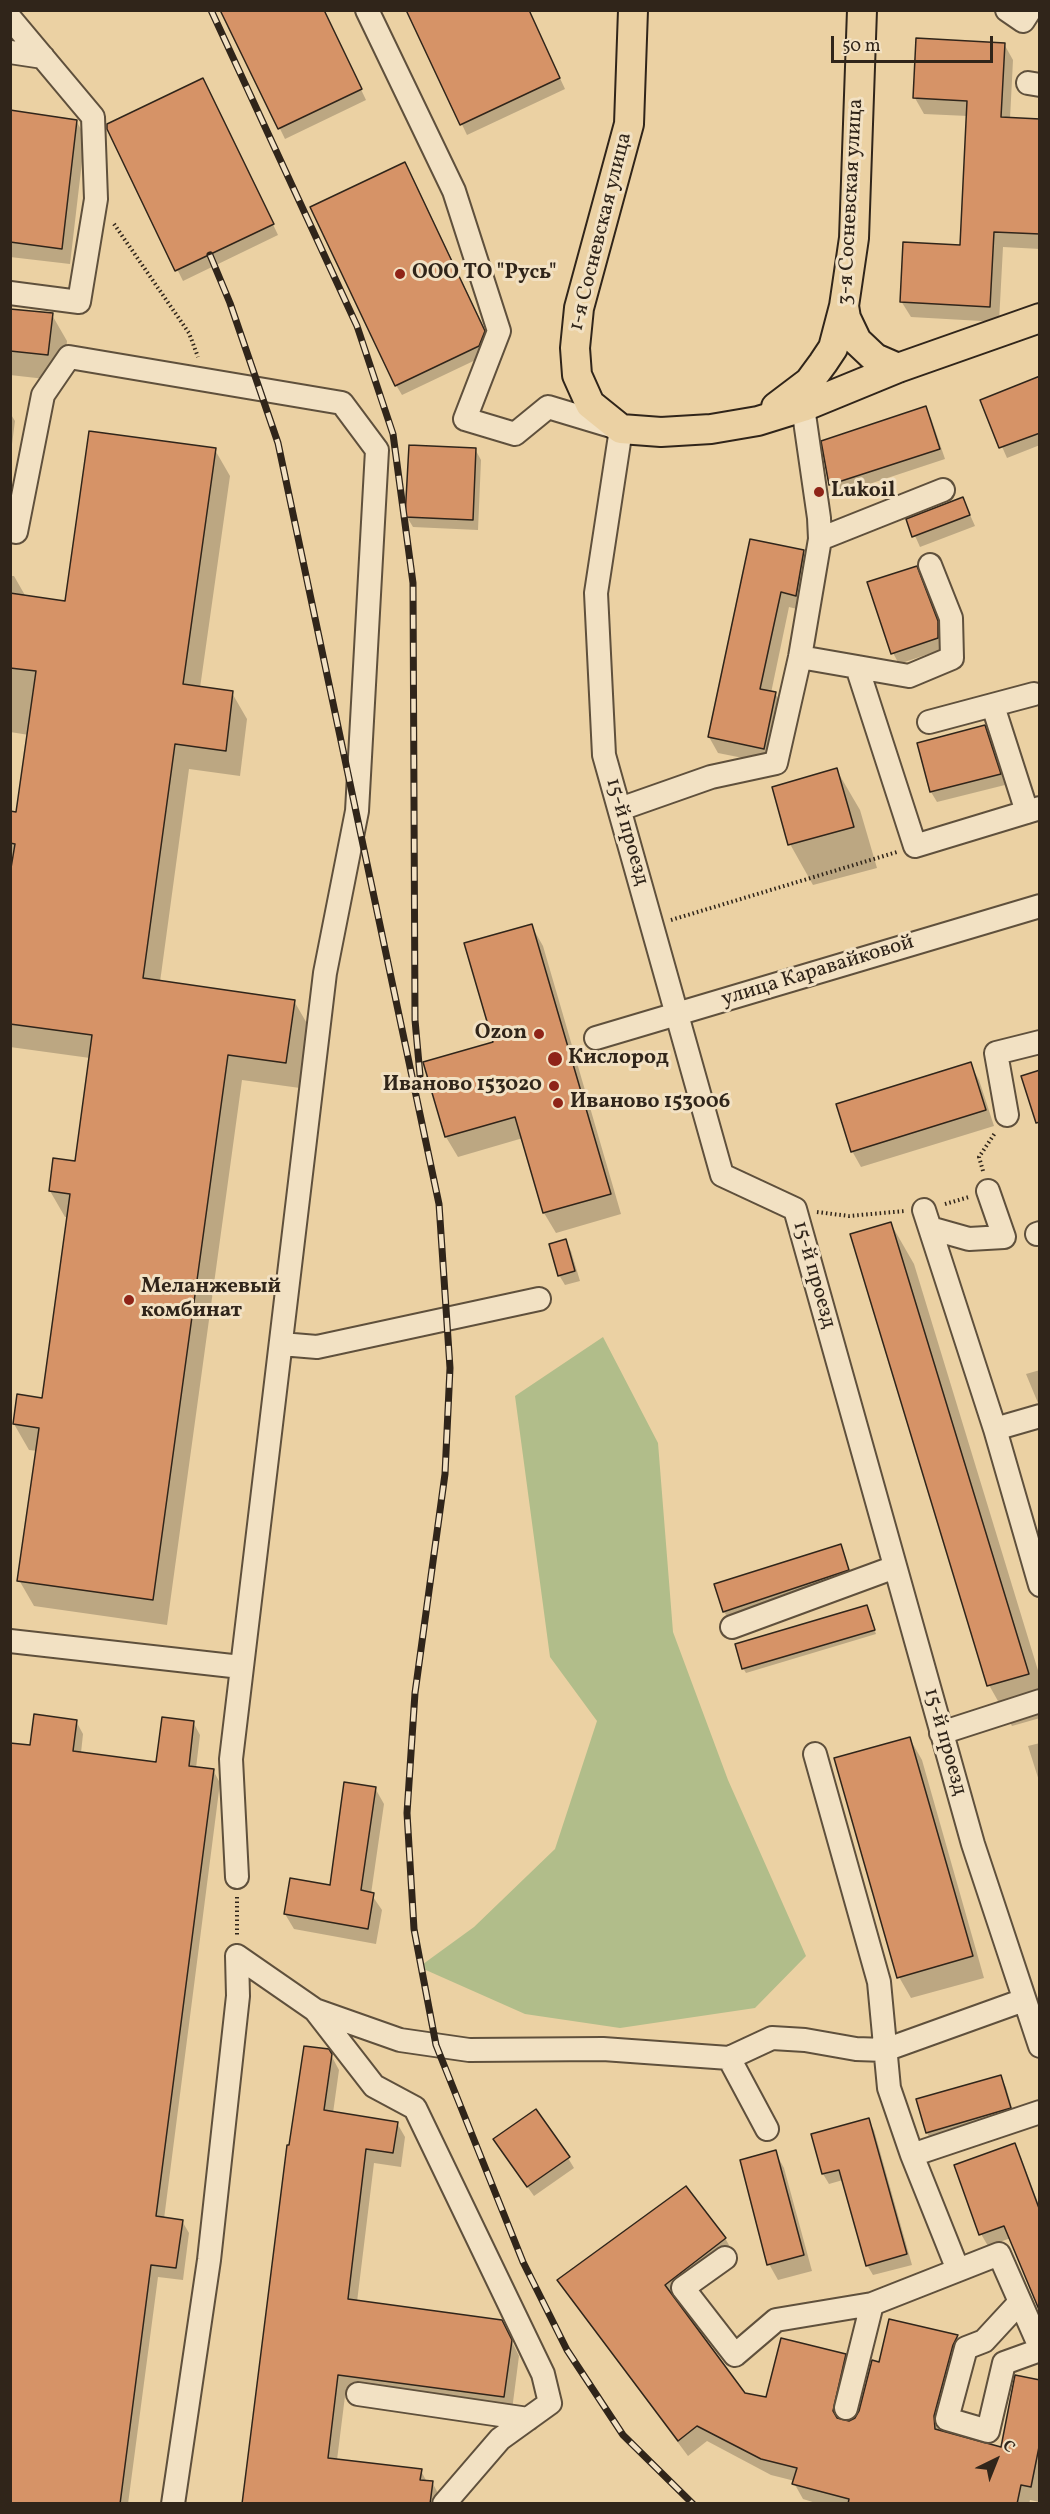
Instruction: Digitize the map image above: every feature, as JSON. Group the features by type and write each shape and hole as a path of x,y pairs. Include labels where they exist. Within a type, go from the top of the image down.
{"main road":[{"name":"1-я Сосневская улица","path":"621,429 590,404 577,375 574,348 579,308 629,124 633,10"},
{"name":"3-я Сосневская улица","path":"862,10 854,238 844,306 846,318 856,341 875,358 898,368"},
{"path":"743,422 778,406 809,382 832,348 844,306"},
{"path":"621,429 660,432 711,429 758,421 803,407 898,368 1040,318"}],"street":[{"path":"367,10 454,191 499,331 465,419 515,434 548,407 621,429"},
{"path":"10,18 93,117 96,199 78,302 10,293"},
{"path":"10,52 43,57"},
{"path":"10,531 16,532 43,395 69,357 342,403 377,450 357,811 326,973 231,1759 237,1877"},
{"path":"620,809 711,777 776,763 800,657 820,539 803,407"},
{"name":"15-й проезд","path":"621,429 596,593 604,755 722,1175 795,1209 973,1844 1040,2046"},
{"path":"820,539 943,490"},
{"path":"800,657 909,676 952,658 951,618 930,565"},
{"path":"857,667 915,846 1033,810 993,706"},
{"path":"929,722 1034,694"},
{"name":"улица Каравайковой","path":"596,1038 1040,906"},
{"path":"1007,1115 996,1053 1040,1042"},
{"path":"927,1219 969,1239 1004,1237 988,1191"},
{"path":"927,1219 1036,1561 1040,1585"},
{"path":"280,1344 317,1347 539,1299"},
{"path":"995,1429 1040,1416"},
{"path":"732,1627 895,1567"},
{"path":"10,1641 241,1667"},
{"path":"941,1733 1040,1701"},
{"path":"815,1754 879,1982 889,2088 912,2155 958,2270"},
{"path":"237,1956 315,2010 400,2040 469,2050 603,2049 729,2058 772,2038 805,2040 856,2049 885,2050 1024,2000"},
{"path":"173,2504 209,2260 238,1995 237,1956"},
{"path":"315,2010 374,2086 415,2108 543,2374 550,2403 500,2439 444,2504"},
{"path":"729,2058 767,2129"},
{"path":"912,2155 1040,2112"},
{"path":"725,2258 683,2288 735,2355 776,2320 872,2304 999,2254 1020,2302 1040,2348 1004,2363 988,2431 947,2419 966,2348 984,2341 1020,2302"},
{"path":"846,2408 872,2304"},
{"path":"358,2394 528,2419"}],"path":[{"path":"96,199 189,333 207,380"},
{"path":"652,926 915,846"},
{"path":"795,1209 849,1216 927,1219"},
{"path":"237,1877 237,1956"}],"green space":[{"path":"603,1337 658,1443 673,1632 728,1780 806,1956 755,2008 620,2028 525,2014 419,1967 474,1927 555,1849 597,1721 550,1657 515,1396"}],"building":[{"path":"220,10 324,10 362,89 278,129"},
{"path":"406,10 529,10 560,78 460,125"},
{"path":"916,38 1005,43 1001,117 1040,119 1040,234 994,232 990,307 900,302 903,242 960,245 967,101 913,98"},
{"path":"203,78 274,224 175,271 107,129 107,124"},
{"path":"10,110 77,120 62,249 10,242"},
{"name":"ООО ТО \"Русь\"","path":"405,162 485,331 479,346 395,386 310,207"},
{"path":"10,309 53,313 48,355 10,351"},
{"path":"1040,376 1040,433 999,448 980,400"},
{"path":"926,406 940,449 829,485 821,441"},
{"path":"89,431 216,448 183,684 233,691 226,751 175,744 143,978 295,1000 286,1063 228,1055 153,1600 17,1581 39,1428 13,1424 17,1394 42,1398 70,1194 49,1191 53,1158 75,1161 92,1035 10,1024 10,874 15,844 10,843 10,811 16,812 36,671 10,668 10,593 65,601"},
{"path":"409,445 476,448 473,520 405,517"},
{"path":"963,497 970,515 912,537 906,519"},
{"path":"750,539 804,550 796,596 781,592 760,689 776,692 764,749 708,737"},
{"path":"917,566 938,621 938,638 891,654 867,582"},
{"path":"985,725 1001,774 930,792 917,743"},
{"path":"837,768 854,827 788,845 772,787"},
{"path":"532,924 611,1194 543,1213 515,1117 445,1137 423,1062 493,1042 464,943"},
{"path":"971,1062 986,1110 851,1152 836,1104"},
{"path":"1040,1070 1040,1122 1036,1123 1021,1076"},
{"path":"891,1222 1029,1674 987,1686 850,1234"},
{"path":"566,1239 575,1271 558,1276 549,1244"},
{"path":"841,1544 849,1570 723,1612 714,1584"},
{"path":"867,1605 875,1630 742,1669 735,1644"},
{"path":"34,1714 77,1720 73,1751 156,1762 162,1717 194,1721 189,1766 214,1769 156,2216 183,2220 176,2268 151,2265 120,2504 10,2504 10,1743 30,1745"},
{"path":"910,1737 973,1956 897,1978 834,1758"},
{"path":"344,1782 376,1787 361,1890 374,1893 368,1929 284,1914 290,1878 330,1885"},
{"path":"304,2046 329,2049 332,2054 324,2110 398,2122 393,2153 366,2149 348,2299 502,2320 512,2340 504,2397 338,2375 328,2458 422,2469 420,2480 433,2481 430,2504 242,2504 287,2145 289,2145"},
{"path":"1001,2075 1011,2108 926,2133 916,2099"},
{"path":"536,2109 570,2157 527,2187 493,2139"},
{"path":"869,2118 907,2254 866,2266 839,2170 822,2174 811,2134"},
{"path":"1015,2143 1040,2211 1040,2312 1004,2226 979,2235 954,2165"},
{"path":"776,2150 804,2255 767,2265 740,2160"},
{"path":"686,2186 726,2238 665,2285 745,2393 766,2397 781,2338 846,2354 833,2411 837,2418 849,2421 855,2418 859,2411 872,2360 879,2362 889,2319 958,2335 953,2345 934,2416 935,2429 1001,2447 1015,2375 1040,2380 1040,2442 1031,2487 1021,2485 1017,2504 848,2504 849,2499 792,2484 797,2468 761,2459 697,2426 678,2441 557,2280"}],"railway":[{"path":"211,10 357,326 393,434 413,583 415,1020 420,1075"},
{"path":"210,255 230,303 278,443 439,1204 450,1368 445,1474 415,1693 407,1813 414,1929 436,2045 523,2262 567,2350 623,2435 693,2504"}],"place":[{"name":"ООО ТО \"Русь\"","path":"400,274"},
{"name":"Lukoil","path":"819,492"},
{"name":"Ozon","path":"539,1034"},
{"name":"Кислород","path":"555,1059"},
{"name":"Иваново 153020","path":"554,1086"},
{"name":"Иваново 153006","path":"558,1103"},
{"name":"Меланжевый комбинат","path":"129,1300"}]}
